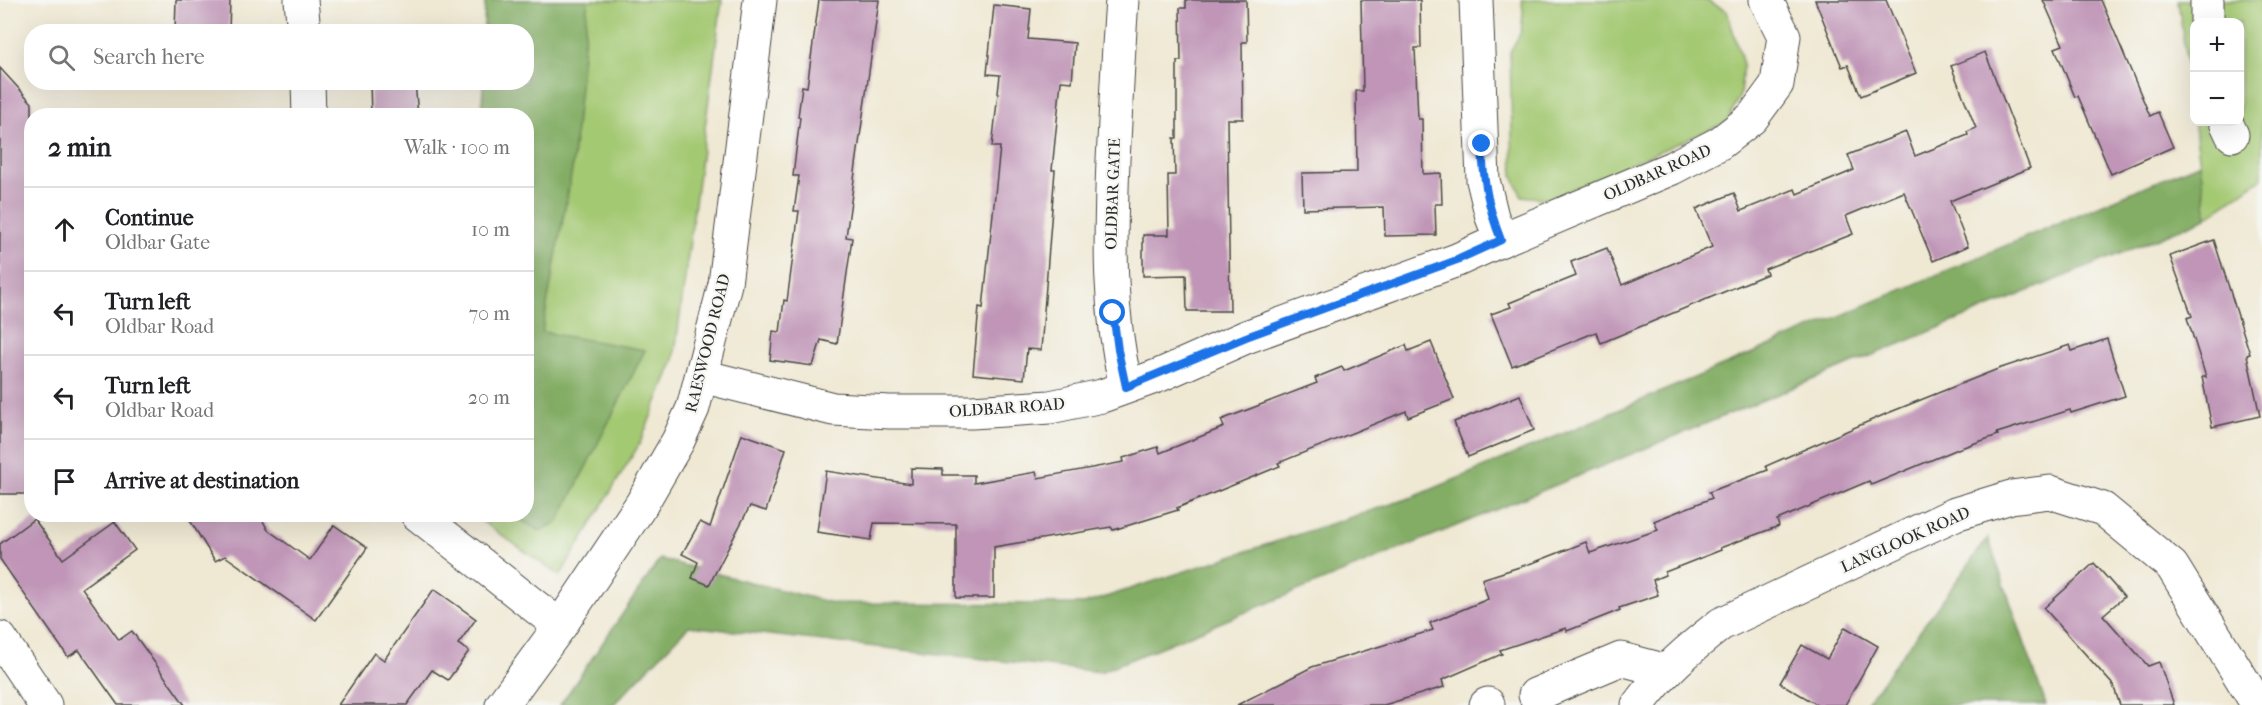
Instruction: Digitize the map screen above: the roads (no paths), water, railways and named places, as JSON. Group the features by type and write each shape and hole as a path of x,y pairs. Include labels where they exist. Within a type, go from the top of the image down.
{"street":[{"path":"301,0 303,24"},
{"name":"RAESWOOD ROAD","path":"502,705 560,626 641,505 678,441 693,408 725,284 760,0"},
{"name":"OLDBAR GATE","path":"1122,0 1110,255 1113,313 1126,387"},
{"path":"1476,0 1483,180 1492,217 1501,240"},
{"name":"OLDBAR ROAD","path":"702,376 833,409 890,412 972,412 1050,407 1102,396 1246,337 1457,260 1672,168 1720,143 1752,118 1777,84 1784,36 1766,0"},
{"path":"2206,0 2207,18"},
{"path":"308,90 309,108"},
{"name":"LANGLOOK ROAD","path":"1638,705 1652,686 1687,650 1721,624 1955,514 2011,496 2050,492 2103,509 2172,566 2258,705"},
{"path":"427,522 560,626"},
{"path":"0,638 45,705"},
{"path":"1535,695 1621,659 1667,671"}]}
